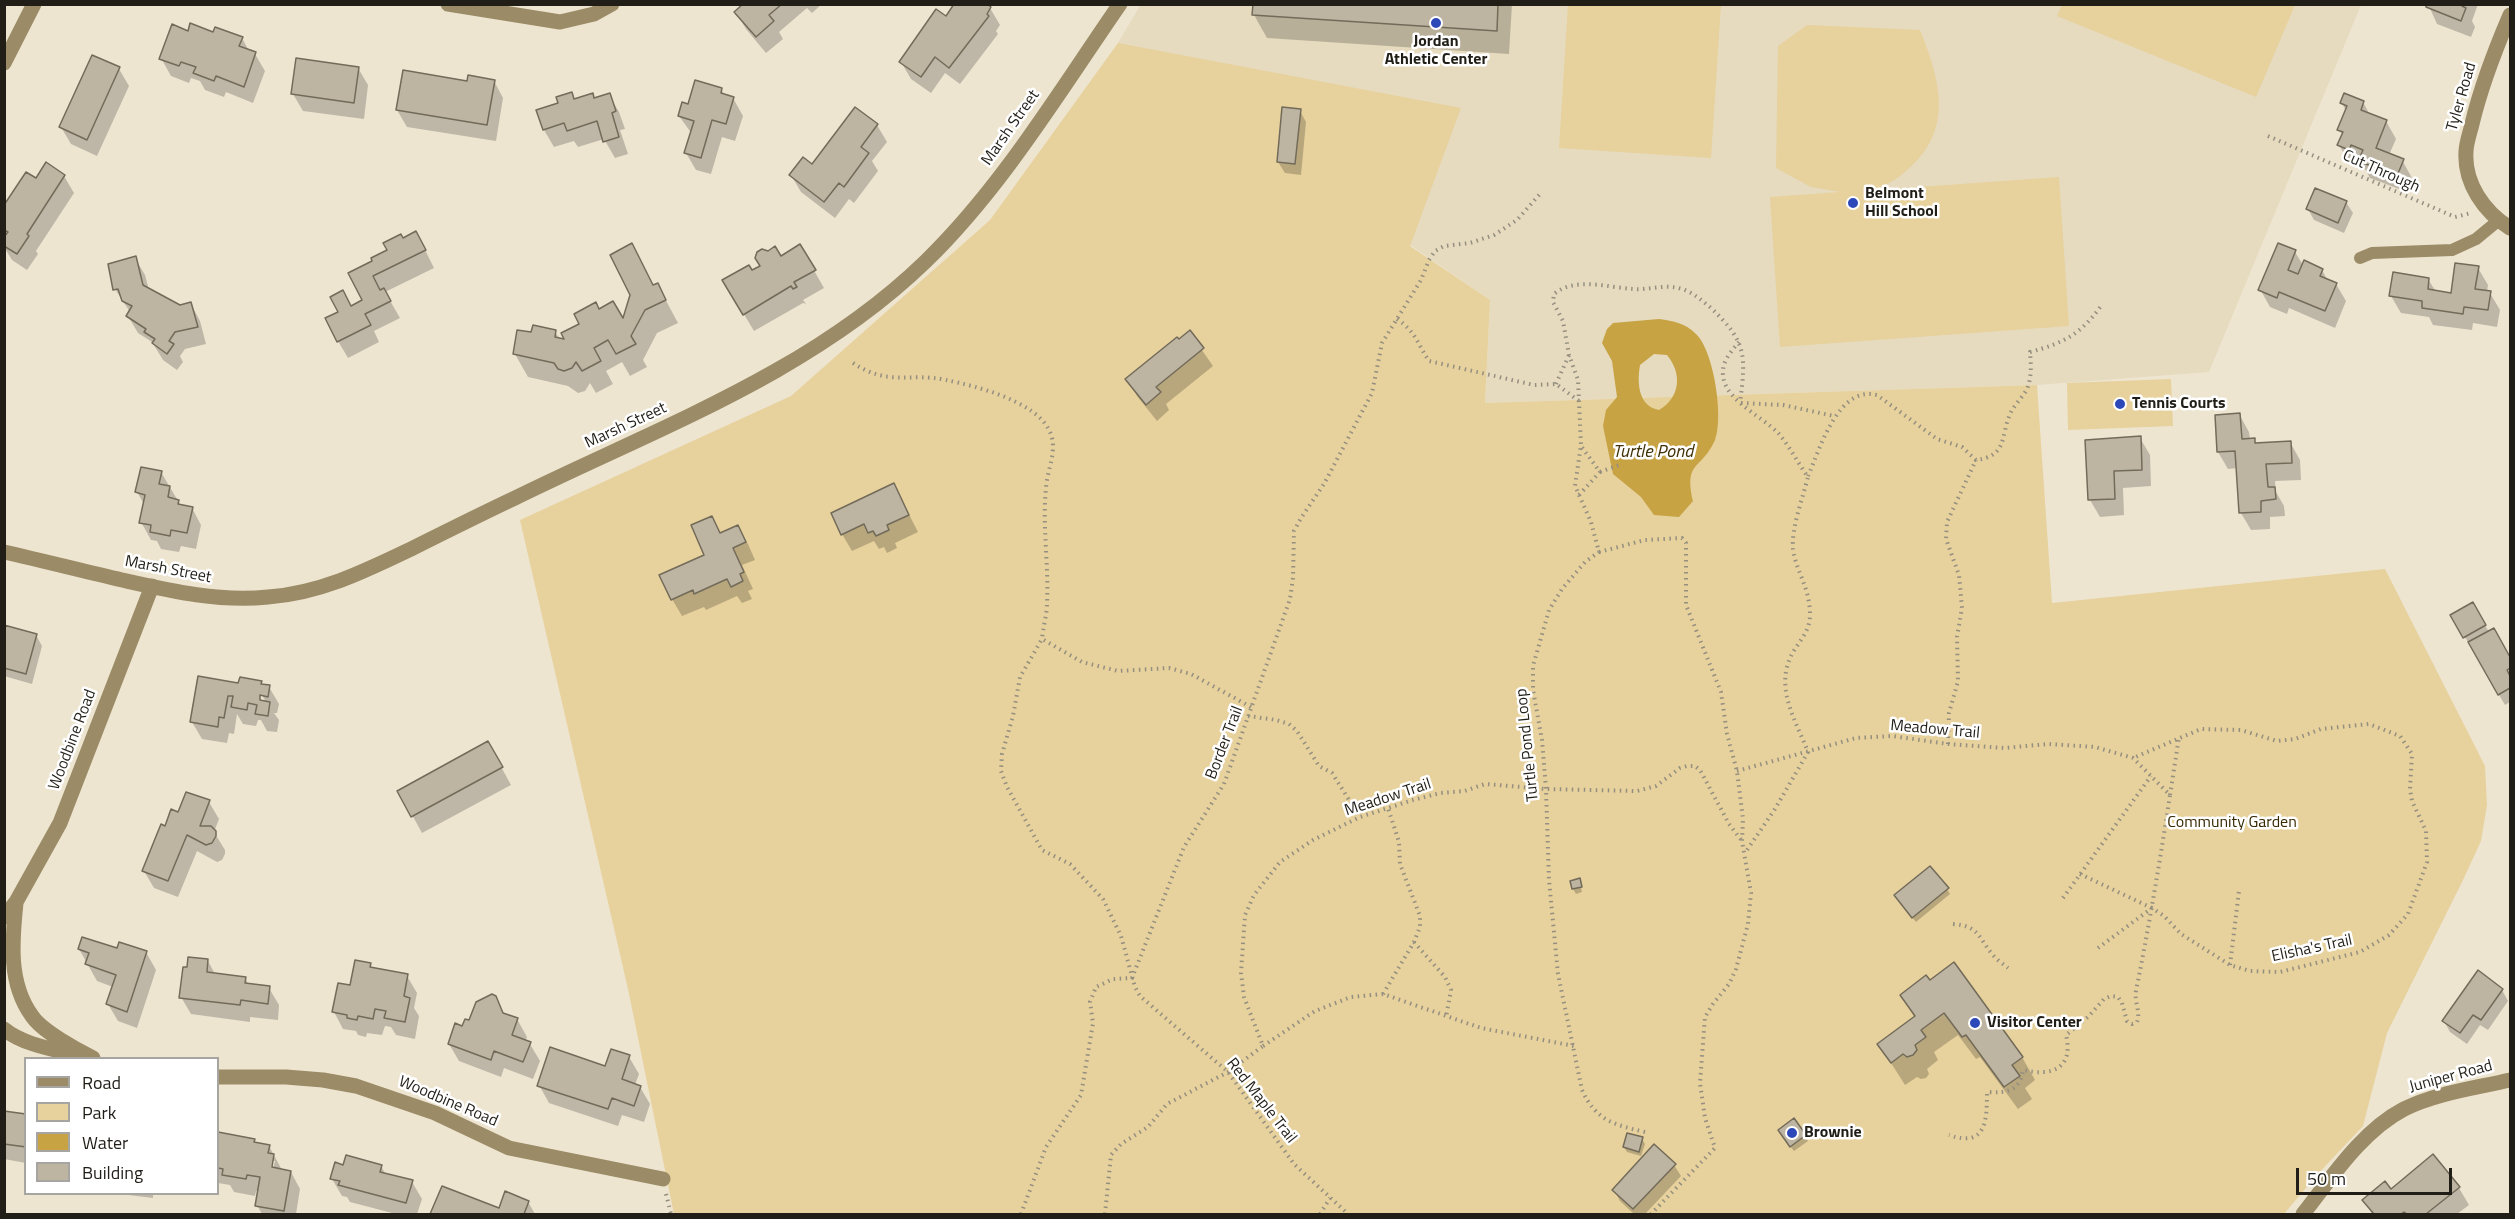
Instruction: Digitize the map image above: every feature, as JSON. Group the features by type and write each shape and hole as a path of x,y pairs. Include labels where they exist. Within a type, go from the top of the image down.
{"street":[{"path":"4,63 34,4"},
{"path":"448,4 560,22 594,14 612,4"},
{"name":"Marsh Street","path":"4,552 210,597 266,598 293,595 341,581 711,406 800,357 836,334 898,287 950,236 1017,152 1120,4"},
{"name":"Tyler Road","path":"2486,210 2470,183 2466,152 2479,92 2511,15"},
{"path":"2486,210 2505,224"},
{"name":"Woodbine Road","path":"4,917 16,902 60,823 152,586"},
{"name":"Woodbine Road","path":"16,902 12,945 15,972 32,1017 89,1057"},
{"name":"Woodbine Road","path":"4,1029 10,1034 32,1042 85,1057"},
{"name":"Woodbine Road","path":"219,1077 286,1077 356,1086 435,1113 509,1148 663,1179"},
{"name":"Juniper Road","path":"2303,1215 2377,1127 2405,1108 2443,1096 2511,1080"}],"lane":[{"path":"2360,258 2372,253 2452,250 2505,224"}],"path":[{"name":"Cut Through","path":"2268,136 2455,218 2486,210"},
{"name":"Border Trail","path":"1132,978 1184,847 1224,784 1290,599 1294,531 1300,518 1324,484 1372,393 1382,343 1422,280 1429,260 1436,251 1444,246 1470,243 1494,235 1518,220 1540,194"},
{"path":"1651,1215 1715,1148 1705,1119 1700,1083 1705,1017 1729,984 1736,969 1748,924 1751,893 1742,841 1743,819 1737,771 1727,734 1721,692 1686,605 1686,543 1682,538 1645,540 1599,552 1591,522 1575,486 1581,446 1578,380 1569,355 1563,321 1553,302 1554,294 1561,288 1602,283 1635,290 1672,287 1695,294 1729,325 1739,341 1745,367 1740,403"},
{"path":"1744,854 1775,809 1808,752 1785,693 1784,673 1810,621 1810,603 1806,585 1793,548 1808,477 1834,416 1861,395 1868,393 1877,395 1937,439 1962,447 1976,460 1985,459 1999,450 2005,437 2010,414 2026,389 2031,369 2030,352 2074,336 2090,321 2101,306"},
{"path":"1397,319 1410,327 1429,361 1499,375 1534,385 1556,384 1580,402"},
{"path":"1739,341 1724,362 1722,376 1729,390 1740,403 1778,433 1808,477"},
{"path":"1556,384 1569,355"},
{"path":"853,363 869,373 899,379 945,380 1018,401 1036,413 1050,431 1053,450 1046,488 1044,545 1047,603 1042,639 1082,662 1118,670 1169,668 1191,674 1251,707"},
{"path":"1740,403 1783,405 1834,416"},
{"path":"1581,446 1600,472"},
{"path":"1948,744 1949,713 1958,681 1957,637 1962,608 1959,575 1946,539 1947,522 1976,460"},
{"path":"1579,495 1600,472 1622,464"},
{"name":"Turtle Pond Loop","path":"1599,552 1585,562 1562,589 1549,610 1533,666 1533,690 1542,740 1549,880 1558,974 1582,1090 1589,1106 1603,1118 1620,1126 1646,1131"},
{"name":"Red Maple Trail","path":"1042,639 1020,677 1013,716 1002,754 1001,771 1007,787 1042,850 1070,864 1102,899 1121,936 1132,978 1140,996 1228,1072 1294,1164 1348,1215"},
{"path":"1248,716 1276,720 1289,724 1297,731 1319,766 1332,773 1360,817"},
{"name":"Elisha's Trail","path":"2080,874 2152,908 2164,916 2181,934 2230,965 2250,971 2280,972 2360,952 2389,935 2408,914 2427,862 2426,831 2412,801 2410,789 2412,754 2400,736 2368,724 2321,729 2295,739 2277,741 2241,730 2200,729 2133,758"},
{"name":"Meadow Trail","path":"1737,771 1856,738 1892,736 1948,744 2004,748 2048,744 2095,747 2133,758"},
{"path":"1949,1135 1963,1140 1976,1136 1984,1128 1987,1092 2014,1089 2021,1081 2023,1070 2049,1071 2059,1066 2067,1058 2069,1047 2066,1035 2088,1017 2104,999 2111,996 2118,997 2127,1021 2132,1024 2137,1022 2139,1017 2135,998 2152,908 2179,737"},
{"path":"2133,758 2170,795"},
{"name":"Meadow Trail","path":"1263,1046 1244,997 1241,973 1245,915 1254,895 1280,862 1313,840 1360,817 1422,798 1465,791 1494,783 1546,789 1637,791 1656,786 1680,768 1695,766 1701,770 1730,824 1742,841"},
{"path":"2063,898 2151,776"},
{"path":"1383,994 1414,942 1420,927 1420,916 1404,879 1400,864 1399,842 1388,808"},
{"path":"2230,965 2239,891"},
{"path":"2098,948 2152,908"},
{"path":"1953,924 1967,925 1980,935 1993,955 2008,968"},
{"path":"1414,942 1445,977 1451,990 1446,1017"},
{"path":"1021,1215 1046,1147 1081,1095 1092,1023 1090,1002 1096,987 1113,979 1132,978"},
{"path":"1105,1215 1111,1155 1115,1149 1148,1127 1167,1104 1228,1072 1315,1011 1351,997 1383,994 1481,1028 1574,1046"},
{"path":"1320,1215 1320,1210 1330,1198"}],"shaded area":[{"name":"Belmont Hill School","path":"1141,4 2361,5 2209,372 2037,385 1485,403 1490,300 1118,43"}],"green space":[{"path":"2062,4 2295,5 2256,97 2057,16"},
{"path":"1568,5 1721,5 1711,158 1559,148"},
{"path":"1807,25 1920,30 1928,50 1938,89 1939,108 1936,126 1918,160 1897,178 1877,190 2059,177 2069,326 1780,347 1770,197 1840,192 1811,187 1776,168 1778,46"},
{"name":"Community Garden","path":"1118,43 1461,108 1410,246 1490,300 1485,403 2037,385 2052,603 2385,569 2485,766 2487,805 2481,841 2387,1033 2363,1126 2284,1214 674,1214 628,989 520,520 791,396 990,220"},
{"name":"Tennis Courts","path":"2171,379 2173,426 2068,430 2067,383"}],"water":[{"name":"Turtle Pond","path":"1659,319 1679,323 1696,334 1708,355 1716,385 1718,430 1710,450 1692,472 1693,501 1679,517 1654,515 1641,497 1613,474 1603,426 1606,410 1617,397 1612,361 1602,343 1607,329 1613,323","holes":["1654,354 1667,355 1675,369 1677,384 1672,398 1659,410 1647,404 1640,393 1640,365"]}],"building":[{"path":"743,4 782,4 769,15 774,21 756,37 734,12"},
{"path":"954,4 987,4 991,7 987,14 989,16 949,68 935,57 921,77 899,62 936,9 946,16"},
{"name":"Jordan Athletic Center","path":"1253,4 1498,4 1497,31 1252,15"},
{"path":"2426,4 2463,4 2462,6 2466,8 2461,21 2426,7"},
{"path":"190,23 213,32 215,27 243,37 239,46 256,52 244,87 216,76 214,81 193,73 196,67 181,62 179,66 159,59 172,24 188,31"},
{"path":"92,55 120,67 87,140 59,127"},
{"path":"296,58 359,67 354,103 291,94"},
{"path":"403,70 467,81 468,75 495,80 487,125 396,110"},
{"path":"695,80 722,88 721,93 734,97 726,124 712,120 701,158 684,153 694,121 678,116 682,102 688,104"},
{"path":"572,92 574,99 593,93 594,98 610,93 616,111 612,113 619,137 603,142 597,121 567,131 564,123 543,130 536,110 558,103 556,97"},
{"path":"2344,93 2364,101 2361,110 2387,120 2376,148 2404,159 2397,176 2358,161 2363,150 2351,145 2349,150 2337,145 2343,132 2337,130 2347,106 2340,103"},
{"path":"855,107 878,124 861,147 869,153 844,187 839,183 824,202 789,175 803,157 812,164"},
{"path":"1282,107 1301,109 1295,164 1277,162"},
{"path":"46,162 65,175 27,234 29,236 17,254 4,246 4,237 8,232 4,230 4,205 26,172 36,178"},
{"path":"2315,188 2347,201 2338,223 2306,209"},
{"path":"416,231 426,250 373,276 380,290 384,288 391,301 365,314 371,325 337,342 325,318 338,312 330,297 343,290 351,306 362,300 348,273 372,261 371,258 387,250 383,243 401,234 403,238"},
{"path":"632,243 653,285 658,283 666,300 645,310 631,336 636,344 616,354 608,340 594,348 601,361 582,371 576,362 572,368 564,371 558,369 554,363 513,354 517,330 531,332 533,325 556,330 555,337 564,339 561,333 579,324 574,314 596,302 599,309 613,301 623,318 630,295 610,255"},
{"path":"2278,243 2296,250 2288,270 2298,274 2304,260 2323,269 2320,276 2337,283 2325,311 2279,292 2277,298 2258,290"},
{"path":"800,244 816,270 794,282 797,287 793,289 791,286 743,315 722,280 749,265 752,270 760,266 755,258 757,252 762,249 768,251 775,246 781,256"},
{"path":"136,256 143,285 180,305 191,302 198,327 175,332 169,341 174,344 167,354 152,343 155,339 144,332 146,329 126,316 132,306 122,301 118,289 113,290 108,264"},
{"path":"2455,263 2479,266 2475,289 2491,291 2488,310 2464,307 2463,314 2422,308 2422,301 2389,296 2393,272 2429,278 2428,289 2451,293"},
{"path":"1190,330 1204,348 1156,387 1161,392 1146,405 1125,379 1177,337 1179,339"},
{"path":"2240,413 2242,439 2255,438 2255,443 2291,441 2292,463 2266,464 2268,487 2275,487 2276,499 2261,501 2261,512 2239,513 2235,451 2217,452 2215,415"},
{"path":"2141,436 2142,470 2114,471 2115,499 2088,500 2085,440"},
{"path":"141,467 162,471 159,484 170,486 168,497 179,500 178,504 193,507 187,533 171,530 170,536 150,532 151,525 139,523 145,495 135,492"},
{"path":"894,483 909,515 887,525 889,530 876,536 873,531 868,533 864,524 841,535 831,513"},
{"path":"712,516 720,533 738,525 746,542 733,548 744,572 740,574 743,581 731,587 727,579 694,594 693,590 671,600 659,575 704,555 691,525"},
{"path":"2473,602 2486,625 2463,638 2450,615"},
{"path":"4,625 37,634 26,674 4,668"},
{"path":"2494,628 2510,657 2510,668 2507,670 2510,676 2510,688 2498,695 2468,642"},
{"path":"198,676 238,683 240,677 262,681 261,684 270,685 268,697 260,695 260,700 270,702 268,716 255,714 257,705 248,703 247,710 231,707 233,696 228,696 224,718 219,717 218,727 190,722"},
{"path":"488,741 503,767 411,817 397,791"},
{"path":"186,792 210,800 200,826 211,826 216,831 216,836 212,843 206,845 187,835 168,881 142,871 161,824 165,826 171,809 178,812"},
{"path":"1930,866 1949,888 1912,918 1894,895"},
{"path":"1580,878 1582,887 1572,889 1570,881"},
{"path":"82,937 117,948 119,942 147,951 127,1012 106,1004 116,975 85,964 89,953 78,949"},
{"path":"188,957 208,959 207,972 246,977 245,983 270,986 268,1004 241,1000 240,1005 179,998 183,967 187,967"},
{"path":"355,960 371,963 370,967 408,974 404,996 410,998 405,1022 384,1018 386,1011 375,1009 373,1019 358,1016 357,1020 332,1012 338,983 350,985"},
{"name":"Visitor Center","path":"1954,962 2023,1057 2012,1065 2020,1076 2004,1087 1966,1035 1962,1037 1944,1013 1921,1030 1926,1037 1915,1045 1917,1050 1913,1055 1907,1057 1903,1054 1891,1063 1877,1044 1915,1016 1900,995 1926,975 1930,980"},
{"path":"2478,970 2503,989 2481,1020 2473,1015 2460,1033 2442,1021"},
{"path":"492,994 496,996 503,1013 518,1018 512,1035 531,1042 523,1062 494,1051 491,1060 448,1044 455,1023 462,1026 465,1019 469,1020 476,1002"},
{"path":"550,1047 605,1066 611,1049 630,1055 622,1079 641,1086 634,1106 612,1098 608,1109 537,1086"},
{"path":"4,1111 24,1114 24,1147 4,1144"},
{"name":"Brownie","path":"1794,1118 1806,1135 1790,1147 1778,1130"},
{"path":"219,1132 255,1139 254,1142 270,1145 268,1153 274,1154 272,1167 291,1171 284,1211 255,1206 260,1177 247,1175 246,1179 222,1175 223,1169 219,1168"},
{"path":"1627,1133 1643,1137 1639,1152 1623,1147"},
{"path":"1654,1144 1676,1164 1633,1209 1612,1190"},
{"path":"2433,1154 2460,1187 2426,1214 2404,1212 2374,1214 2362,1200 2385,1181 2391,1189"},
{"path":"346,1155 382,1165 380,1172 413,1180 406,1203 338,1185 340,1181 330,1179 335,1162 343,1165"},
{"path":"442,1186 499,1208 505,1191 529,1201 524,1214 430,1214"}],"place":[{"name":"Jordan Athletic Center","path":"1436,23"},
{"name":"Belmont Hill School","path":"1853,203"},
{"name":"Tennis Courts","path":"2120,404"},
{"name":"Visitor Center","path":"1975,1023"},
{"name":"Brownie","path":"1792,1133"}]}
